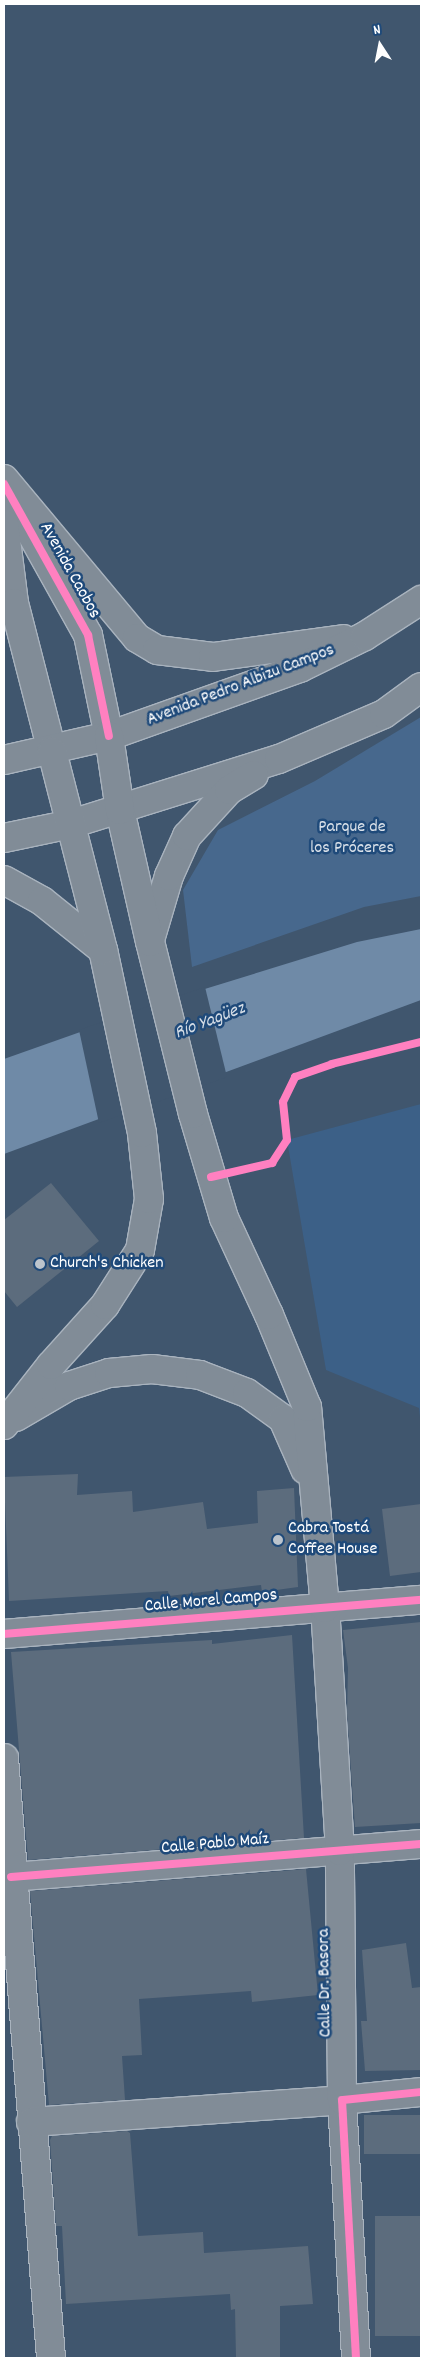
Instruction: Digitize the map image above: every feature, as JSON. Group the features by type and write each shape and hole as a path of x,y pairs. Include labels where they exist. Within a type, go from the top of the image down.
{"main road":[{"path":"4,479 137,638 157,650 213,657 366,636"},
{"name":"Avenida Caobos","path":"4,484 88,635 109,736 120,810 150,942 193,1114"},
{"path":"4,524 14,603 103,950 142,1133 150,1198 140,1250 105,1305 51,1364 4,1425"},
{"name":"Avenida Pedro Albizu Campos","path":"4,760 52,751 109,736 300,668 366,636 421,600"},
{"path":"4,838 71,824 120,810 279,759 384,714 421,687"},
{"path":"150,942 169,876 187,836 229,790 279,759"},
{"path":"4,880 42,901 103,950"},
{"name":"Calle Dr. Basora","path":"193,1114 224,1218 307,1407 325,1608 340,1851 342,2100 356,2358"},
{"path":"4,1425 69,1386 109,1373 152,1368 200,1375 247,1394 283,1419 316,1493"},
{"name":"Calle Morel Campos","path":"4,1634 421,1600"},
{"path":"4,1758 11,1877 51,2358"},
{"name":"Calle Pablo Maíz","path":"11,1877 421,1844"},
{"path":"31,2122 342,2100 421,2092"}],"shaded area":[{"path":"421,1104 421,1426 419,1408 326,1370 287,1140"}],"green space":[{"name":"Parque de los Próceres","path":"421,717 421,896 364,907 192,967 183,890 218,830 315,781"}],"water":[{"name":"Río Yagüez","path":"421,929 421,1000 4,1154 4,1059 182,996 357,942"}],"pier":[{"path":"205,987 227,1077 99,1123 79,1030"}],"building":[{"path":"51,1183 99,1241 17,1307 4,1291 4,1220"},
{"path":"78,1474 77,1495 132,1491 133,1512 203,1502 207,1529 258,1523 257,1491 294,1488 298,1587 262,1592 261,1585 169,1596 168,1591 9,1601 4,1477"},
{"path":"421,1504 421,1572 390,1576 382,1509"},
{"path":"421,1622 421,1823 355,1827 347,1714 348,1668 343,1630"},
{"path":"292,1635 304,1838 28,1860 11,1652 212,1640 212,1644"},
{"path":"306,1869 318,1995 252,2002 251,1991 139,1999 142,2055 122,2056 125,2100 49,2105 30,1891"},
{"path":"406,1943 412,1988 421,1987 421,2070 365,2071 361,2021 367,2021 362,1950"},
{"path":"364,2115 421,2115 421,2154 364,2154"},
{"path":"127,2131 130,2133 138,2236 203,2232 204,2253 308,2246 313,2304 280,2306 280,2358 236,2358 235,2309 231,2310 230,2294 66,2304 62,2226 56,2226 50,2140 52,2136"},
{"path":"375,2216 421,2216 421,2336 375,2336"}],"cycle path":[{"path":"4,484 88,635 109,736"},
{"path":"211,1177 272,1163 287,1140 283,1102 295,1077 332,1064 421,1042"},
{"path":"4,1634 421,1600"},
{"path":"11,1877 421,1844"},
{"path":"356,2358 342,2100 421,2092"}],"place":[{"name":"Church's Chicken","path":"40,1264"},
{"name":"Cabra Tostá Coffee House","path":"278,1540"}]}
